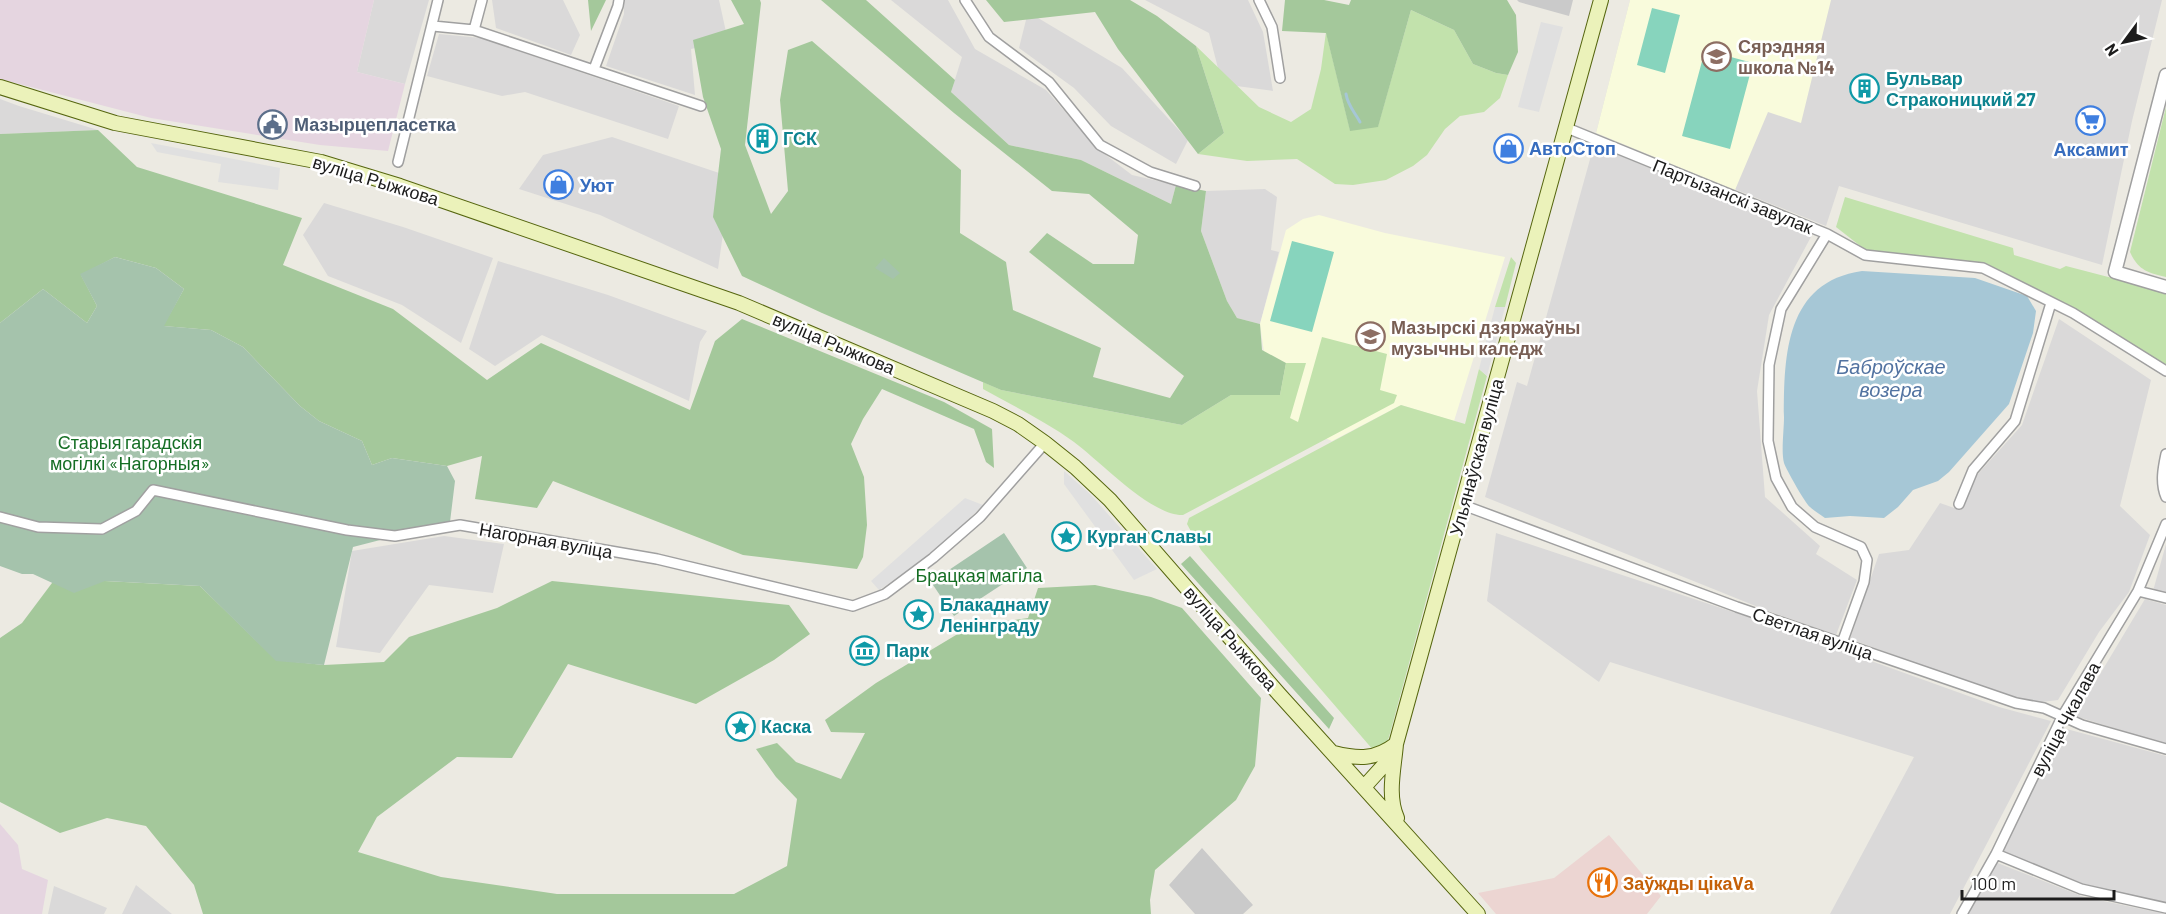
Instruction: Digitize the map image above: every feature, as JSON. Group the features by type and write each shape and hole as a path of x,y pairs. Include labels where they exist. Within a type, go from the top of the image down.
{"main road":[{"name":"Ульянаўская вуліца","path":"1400,826 1392,802 1396,744 1601,0"},
{"name":"вуліца Рыжкова","path":"0,87 115,123 321,162 400,186 740,303 993,411 1018,424 1045,443 1110,500 1478,914"},
{"path":"1334,753 1362,759 1376,756 1396,744"},
{"path":"1393,776 1381,786 1374,788 1365,786 1384,765 1396,744"}],"street":[{"path":"398,162 438,0"},
{"path":"474,30 482,0"},
{"path":"594,69 619,0"},
{"path":"965,0 989,37 1048,82 1100,145 1150,172 1195,186"},
{"path":"1259,0 1272,27 1280,78"},
{"path":"433,26 474,30 701,106"},
{"path":"2166,75 2115,272 2166,287"},
{"name":"Партызанскі завулак","path":"1567,128 1827,234 1781,309 1769,365 1768,441 1776,478 1792,507 1815,527 1861,547 1867,560 1864,582 1842,643"},
{"path":"1827,234 1865,255 1983,268 2073,313 2166,372"},
{"path":"1959,504 1973,470 2015,421 2051,303"},
{"name":"Нагорная вуліца","path":"0,517 38,527 102,529 136,511 153,490 347,530 395,536 460,525 657,559 853,606 885,594 941,551 980,517 1045,443"},
{"path":"2166,454 2163,469 2163,490 2166,497"},
{"name":"Светлая вуліца","path":"1463,505 1737,607 2016,703 2044,708 2082,724 2166,749"},
{"name":"вуліца Чкалава","path":"1962,914 1996,854 2063,715 2138,591 2166,524"},
{"path":"2138,591 2166,598"},
{"path":"1996,854 2081,889 2166,908"}],"shaded area":[{"path":"0,0 374,0 357,72 405,84 388,151 320,145 151,118 0,79"},
{"path":"374,0 429,0 405,84 357,72"},
{"path":"492,0 563,0 580,35 571,55 496,28"},
{"path":"624,0 719,0 728,41 691,49 695,95 606,66 624,14"},
{"path":"891,0 948,0 975,49 1046,90 1098,149 1132,175 1176,185 1171,204 1081,160 1009,145 951,92 962,57"},
{"path":"1145,0 1248,0 1263,32 1273,91 1222,84 1209,33"},
{"path":"1517,0 1573,0 1569,16"},
{"path":"1630,0 2162,0 2132,121 2102,265 1839,186 1826,226 1596,133"},
{"name":"Сярэдняя школа №14","path":"1630,0 1831,0 1801,123 1768,112 1735,190 1596,133"},
{"path":"1028,12 1122,68 1188,140 1176,164 1111,126 1074,88 1019,48"},
{"path":"1541,22 1563,27 1539,112 1518,107"},
{"path":"439,34 481,38 679,106 668,139 525,92 502,96 427,76"},
{"path":"0,99 19,106 98,130 0,134"},
{"path":"612,137 731,177 718,269 600,215 519,189 543,155"},
{"path":"151,143 280,168 278,190 218,182 221,164 157,152"},
{"path":"1594,145 1812,235 1769,315 1757,391 1765,497 1820,546 1816,554 1857,580 1836,635 1768,611 1485,497 1517,382 1527,386"},
{"path":"1265,189 1277,197 1271,250 1279,252 1260,324 1237,318 1227,301 1201,231 1206,191"},
{"path":"324,203 493,258 461,343 402,305 328,276 303,235"},
{"name":"Мазырскі дзяржаўны музычны каледж","path":"1319,215 1385,233 1505,257 1454,421 1401,405 1332,441 1273,416 1260,324 1286,230 1303,219"},
{"path":"498,261 608,295 707,331 700,342 689,401 542,335 495,366 469,349"},
{"path":"1495,307 1505,307 1487,376 1479,369"},
{"path":"2059,319 2151,380 2120,506 2150,535 2129,592 2099,632 2058,700 2034,703 2013,698 1850,639 1879,554 1909,550 1940,503 1960,510 1977,475 2022,425"},
{"path":"1064,471 1090,494 1157,569 1134,580 1064,484"},
{"path":"965,498 983,505 933,554 879,590 871,581"},
{"path":"1496,533 1763,622 1999,707 2051,721 1950,914 1830,914 1914,757 1610,662 1599,682 1487,601"},
{"path":"444,536 504,544 493,593 429,585 380,653 336,647 352,551"},
{"path":"2166,544 2166,595 2153,591"},
{"path":"2145,599 2166,605 2166,744 2075,716"},
{"path":"2063,728 2166,756 2166,904 2084,884 2001,851"},
{"path":"0,824 18,845 22,869 48,880 42,914 0,914"},
{"path":"1609,835 1661,896 1647,914 1496,914 1478,893 1554,878"},
{"path":"1202,848 1253,905 1243,914 1195,914 1169,885"},
{"path":"1995,862 2084,897 2166,914 1968,914"},
{"path":"136,885 172,914 122,914"},
{"path":"54,886 107,908 104,914 48,914"}],"green space":[{"path":"588,0 606,0 591,31"},
{"path":"731,0 760,0 761,3 745,145 771,214 788,191 780,100 788,50 812,41 961,170 960,233 1006,262 1013,310 1101,348 1093,377 1170,398 1184,376 1029,252 1047,233 1093,264 1134,264 1138,235 1089,194 1052,191 954,113 821,0 866,0 955,80 951,92 1009,145 1081,160 1171,204 1176,185 1206,191 1201,231 1227,301 1237,318 1260,324 1262,350 1286,363 1280,395 1231,395 1182,425 1001,390 742,276 713,217 721,149 703,97 693,40 744,24"},
{"path":"986,0 1130,0 1157,16 1196,46 1224,133 1198,154 1118,49 1095,12 1004,22"},
{"path":"1285,0 1324,0 1349,5 1351,0 1507,0 1516,15 1518,52 1508,75 1473,64 1454,30 1411,10 1378,127 1350,131 1326,33 1282,31"},
{"path":"1652,8 1680,15 1665,73 1637,65"},
{"path":"1411,10 1454,30 1473,64 1508,75 1500,98 1484,112 1460,116 1445,129 1427,155 1413,166 1386,180 1353,185 1335,184 1297,159 1247,161 1198,154 1224,133 1196,46 1259,107 1291,122 1311,109 1321,69 1326,32 1350,130 1378,126"},
{"path":"1705,50 1753,63 1730,149 1682,136"},
{"path":"2166,107 2166,277 2144,270 2136,263 2130,252"},
{"path":"98,130 137,167 302,218 283,265 393,309 487,380 541,343 690,410 715,341 742,319 944,402 992,429 994,468 986,462 974,429 882,389 863,419 851,444 864,477 867,525 863,557 857,569 743,555 553,481 537,508 475,499 482,456 447,466 392,458 372,465 362,441 319,421 300,406 243,347 211,330 163,326 184,289 156,268 115,257 81,275 97,306 87,323 43,289 0,323 0,134"},
{"path":"1845,197 2013,248 2014,255 2060,269 2066,266 2166,292 2166,366 2069,306 1983,263 1868,252 1836,227"},
{"path":"1292,241 1334,252 1312,332 1270,321"},
{"name":"Старыя гарадскія могілкі «Нагорныя»","path":"115,257 156,268 184,289 164,326 211,330 243,347 300,406 319,421 362,441 372,465 392,458 447,466 455,481 450,522 353,547 324,665 276,661 200,586 105,581 74,593 33,574 22,574 0,566 0,323 43,289 87,323 97,306 80,274"},
{"path":"1511,257 1516,263 1505,307 1495,307"},
{"path":"884,258 900,273 893,279 875,268"},
{"path":"1322,337 1387,354 1380,390 1397,395 1394,403 1183,515 1156,507 1126,486 1063,434 983,389 983,382 1001,390 1182,425 1231,395 1280,395 1286,363 1306,363 1290,418 1298,422"},
{"path":"1479,369 1487,376 1389,737 1386,744 1374,751 1201,550 1187,524 1189,518 1401,405 1465,424"},
{"name":"Брацкая магіла","path":"1004,533 1027,568 954,616 931,582"},
{"path":"1190,556 1334,718 1329,729 1181,564"},
{"path":"58,575 105,581 200,586 276,660 324,665 384,662 409,637 497,608 552,581 789,605 810,634 774,660 696,704 568,664 512,758 457,757 377,817 358,852 441,877 557,894 734,894 787,866 797,799 776,777 756,749 777,743 796,762 841,779 865,733 831,732 825,720 876,683 971,626 1028,618 1038,588 1095,585 1151,597 1182,608 1261,698 1255,766 1236,800 1155,870 1150,900 1151,914 203,914 194,885 146,826 107,818 60,833 0,802 0,638 22,623"}],"water":[{"name":"Баброўскае возера","path":"1862,271 1975,278 2027,296 2036,311 2033,333 2009,404 1949,472 1938,481 1913,490 1898,507 1884,518 1850,516 1825,518 1808,504 1784,463 1784,393 1789,346 1794,324 1804,305 1818,290 1837,278"}],"waterway":[{"path":"1346,94 1360,122"}],"place":[{"name":"Сярэдняя школа №14","path":"1717,56"},
{"name":"Бульвар Страконицкий 27","path":"1865,88"},
{"name":"Аксамит","path":"2091,120"},
{"name":"Мазырцепласетка","path":"273,124"},
{"name":"ГСК","path":"762,138"},
{"name":"АвтоСтоп","path":"1508,148"},
{"name":"Уют","path":"559,185"},
{"name":"Мазырскі дзяржаўны музычны каледж","path":"1370,337"},
{"name":"Курган Славы","path":"1066,536"},
{"name":"Блакаднаму Ленінграду","path":"919,614"},
{"name":"Парк","path":"865,650"},
{"name":"Каска","path":"740,726"},
{"name":"Заўжды цікаVа","path":"1602,883"}]}
